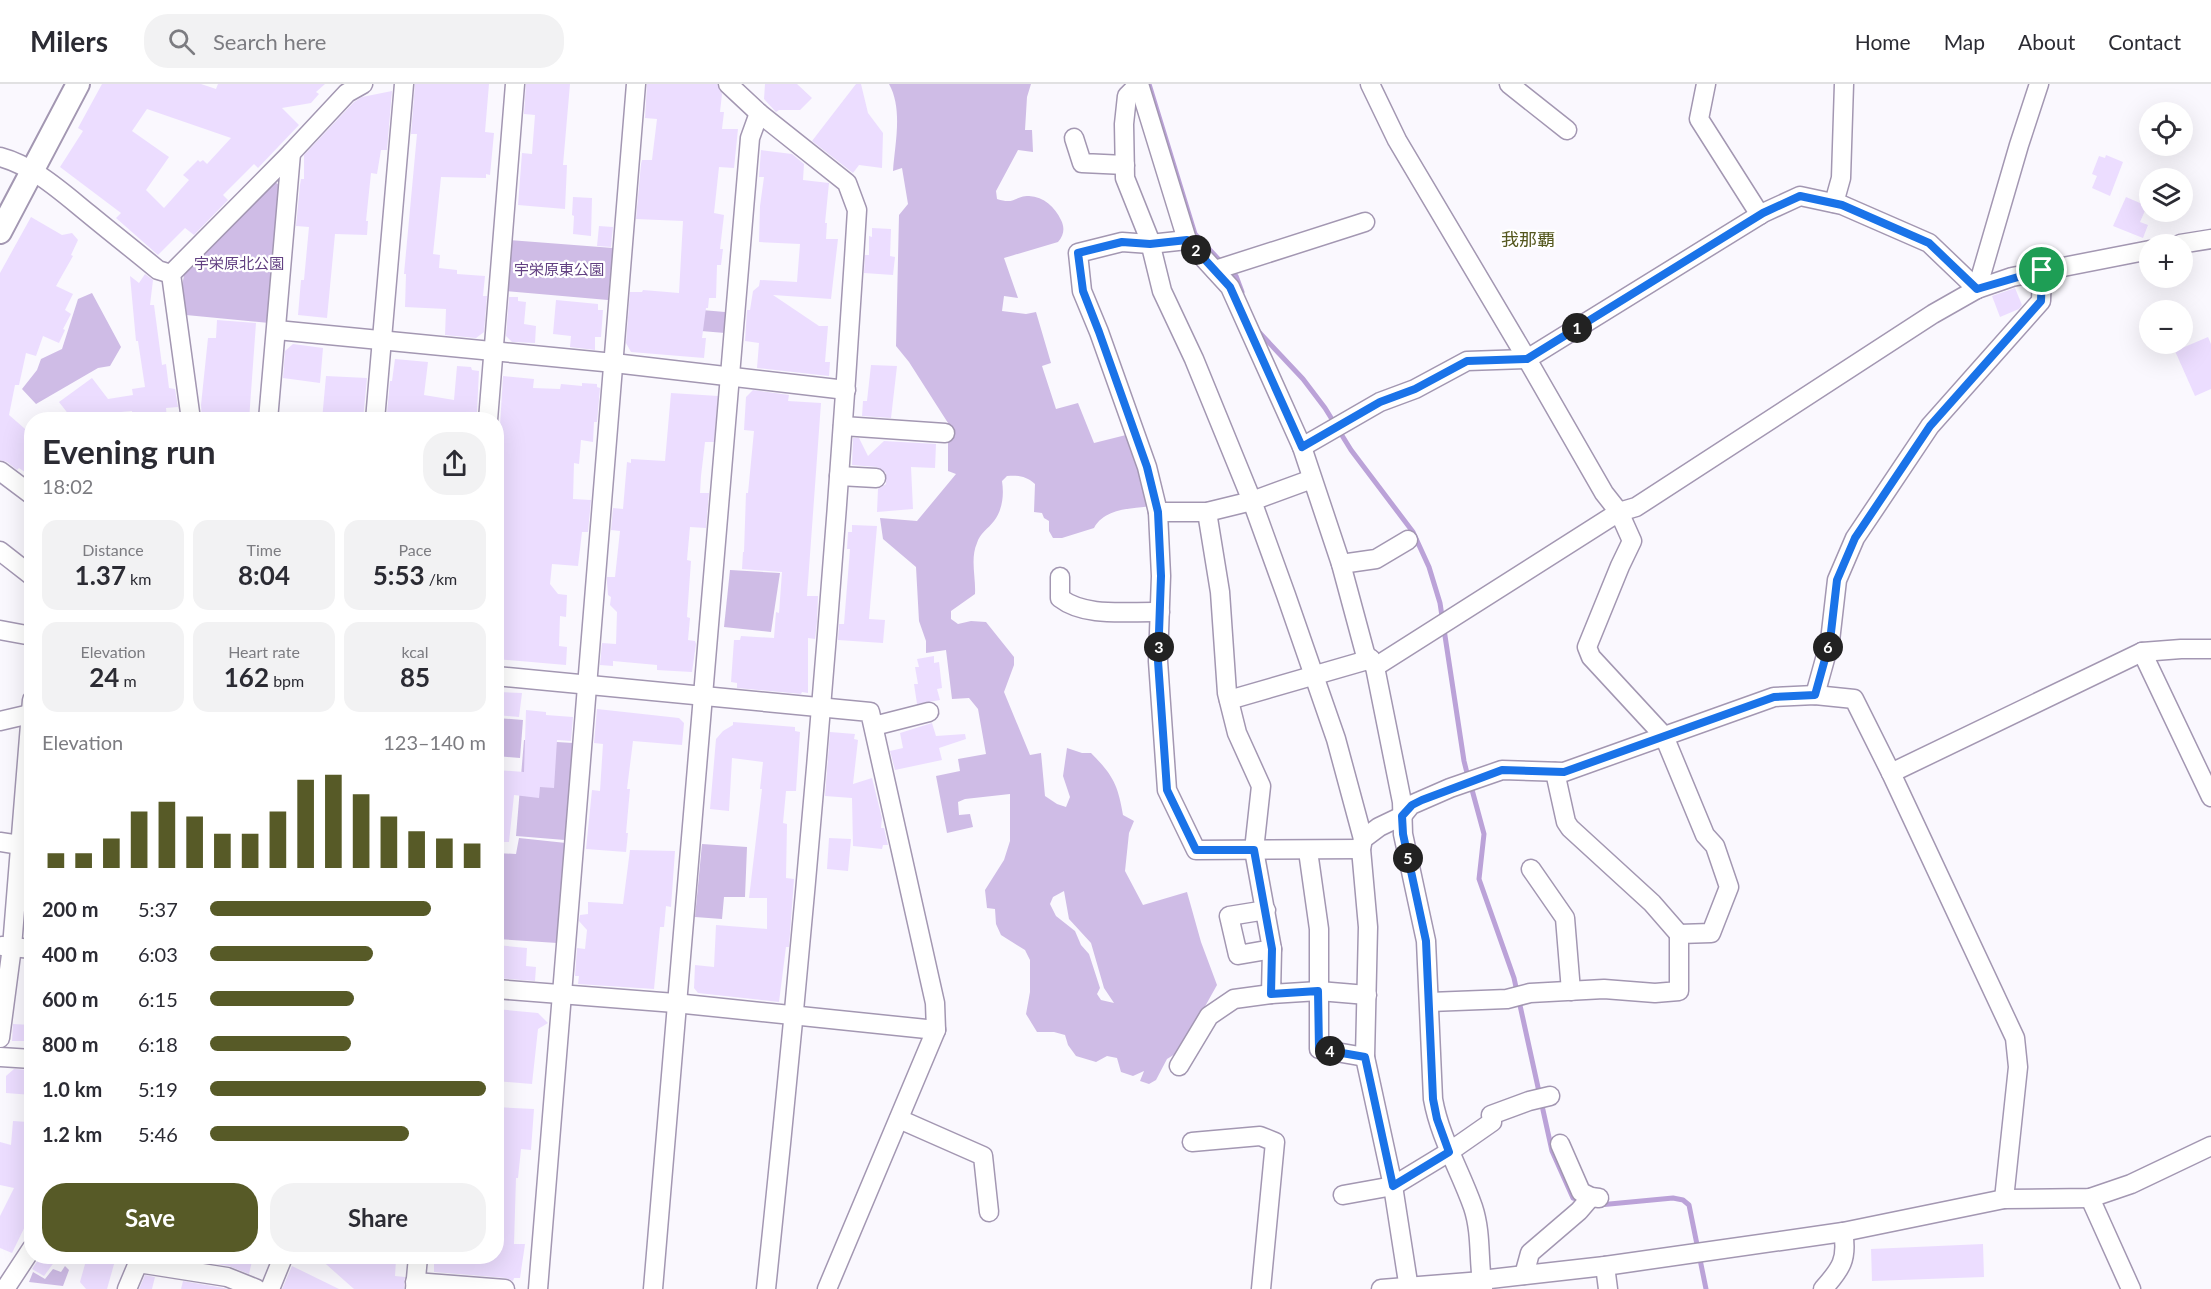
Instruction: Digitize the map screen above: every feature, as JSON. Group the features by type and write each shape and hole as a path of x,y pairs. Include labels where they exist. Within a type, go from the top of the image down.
{"street":[{"path":"0,232 78,84"},
{"path":"171,274 347,93 363,84"},
{"path":"376,412 404,84"},
{"path":"489,412 515,84"},
{"path":"538,1289 636,84"},
{"path":"728,84 759,113 847,183 857,210 846,390 795,1017 766,1289"},
{"path":"1408,1288 1393,1186 1365,1057 1368,927 1362,844 1336,739 1315,675 1252,501 1194,359 1162,291 1150,244 1125,178 1127,96 1139,84 1187,240 1230,287 1302,447 1341,564 1365,653 1373,663 1402,802 1403,834 1426,941 1433,1099 1437,1119 1449,1152 1473,1207 1485,1283"},
{"path":"1370,84 1397,140 1604,493 1619,512 1632,541 1587,647 1591,657 1664,736 1705,835 1715,846 1729,888 1711,933 1679,934"},
{"path":"1509,84 1567,130"},
{"path":"1706,84 1699,119 1760,215"},
{"path":"1834,203 1841,178 1844,84"},
{"path":"1977,289 2039,84"},
{"path":"653,1289 675,1003 732,377 750,138 759,113"},
{"path":"1074,138 1082,163 1125,165"},
{"path":"269,412 291,153"},
{"path":"0,157 32,171 158,270 171,274"},
{"path":"1302,447 1380,402 1415,389 1467,361 1527,359 1760,215 1800,196 1842,205 1929,243 1977,289"},
{"path":"1215,269 1365,222"},
{"path":"2193,242 2211,239"},
{"path":"1187,240 1150,244 1122,242 1078,253 1083,291 1147,467 1158,512 1161,576 1158,661 1167,790 1196,850 1308,851 1362,844 1379,827 1402,816 1412,805 1458,785 1502,770 1564,772 1774,697 1815,695 1854,699 2015,1038 2018,1067 2004,1198"},
{"path":"1228,700 1315,675 1373,663 1433,629 1619,512 1636,507 1933,314 1977,289 2042,270 2139,252"},
{"path":"1815,695 1830,641 1837,580 1855,538 1930,426 2041,301 2042,270"},
{"path":"171,274 190,412"},
{"path":"277,330 614,363 846,390"},
{"path":"843,426 945,433"},
{"path":"0,471 24,489"},
{"path":"839,476 876,478"},
{"path":"1158,512 1207,512 1252,501 1312,479"},
{"path":"1207,512 1220,592 1228,700 1238,733 1261,786 1254,850 1272,949 1271,994"},
{"path":"1341,564 1376,559 1408,540"},
{"path":"0,551 24,570"},
{"path":"1060,577 1060,598 1070,606 1091,611 1160,612"},
{"path":"0,630 24,634"},
{"path":"1891,773 2142,652 2211,649"},
{"path":"2142,652 2211,797"},
{"path":"504,677 870,712 935,1003 936,1030 827,1289"},
{"path":"0,721 24,710"},
{"path":"874,726 929,712"},
{"path":"1430,1002 1507,999 1530,993 1604,989 1655,993 1679,991 1679,934 1652,903 1570,828 1566,822 1555,772"},
{"path":"0,1038 6,947 20,845 24,795"},
{"path":"0,842 20,845"},
{"path":"1308,851 1319,929 1319,1049 1365,1057"},
{"path":"1531,869 1565,918 1571,991"},
{"path":"1266,910 1229,916 1238,955 1272,949"},
{"path":"6,947 24,948"},
{"path":"504,989 675,1003 936,1030"},
{"path":"1179,1066 1209,1016 1234,999 1318,991 1367,995"},
{"path":"0,1057 24,1058"},
{"path":"1343,1195 1393,1186 1449,1152 1492,1122 1491,1115 1528,1101 1550,1096"},
{"path":"899,1119 983,1156 989,1212"},
{"path":"1192,1142 1260,1136 1275,1142 1261,1289"},
{"path":"1524,1275 1530,1253 1595,1197 1581,1191 1560,1143"},
{"path":"1381,1289 1485,1283 1524,1275 1605,1266 1843,1232 2004,1198 2090,1198 2131,1184 2211,1146"},
{"path":"2090,1198 2131,1289"},
{"path":"1823,1289 1843,1263 1845,1244 1843,1232"},
{"path":"5,1289 24,1260"},
{"path":"127,1289 138,1264"},
{"path":"144,1264 227,1277 256,1289"},
{"path":"270,1289 281,1264"},
{"path":"417,1264 415,1286 505,1289"},
{"path":"1605,1266 1608,1289"}],"green space":[{"path":"889,84 1031,84 1027,97 1025,130 1032,130 1033,152 1018,150 996,191 997,199 1011,201 1029,196 1044,201 1059,215 1063,231 1058,242 1004,258 1018,298 1004,296 1002,311 1026,314 1036,312 1051,363 1042,366 1056,409 1078,403 1094,443 1130,434 1151,506 1111,513 1099,521 1094,528 1062,538 1053,538 1049,531 1049,521 1042,513 1034,512 1035,484 1022,477 1007,476 1002,481 1003,496 999,512 980,536 975,549 975,594 951,611 951,619 958,624 971,621 986,622 1014,657 1014,665 1004,692 1030,755 1041,753 1045,796 1066,807 1070,797 1063,776 1067,748 1082,753 1091,753 1113,781 1123,815 1134,821 1129,833 1125,871 1143,905 1187,892 1201,942 1217,985 1180,1051 1167,1059 1156,1080 1149,1084 1140,1081 1144,1071 1133,1076 1121,1072 1117,1058 1107,1056 1096,1062 1076,1056 1068,1045 1065,1035 1054,1032 1037,1032 1026,1014 1030,992 1030,960 1025,950 1001,935 996,924 995,909 987,908 985,890 1004,860 1010,841 1010,794 965,799 958,802 959,815 970,814 973,827 947,833 936,776 960,771 958,759 986,754 978,709 969,698 952,699 946,650 926,653 926,641 919,621 916,567 883,539 880,518 917,521 956,474 948,471 948,423 909,362 896,346 899,215 908,204 902,168 893,171 897,115","holes":["1064,891 1069,919 1091,943 1104,988 1114,1003 1101,1000 1097,994 1100,988 1089,954 1081,945 1075,931 1056,916 1050,904 1053,897"]},
{"name":"宇栄原北公園","path":"274,181 280,186 269,323 186,315 182,286 185,270"},
{"name":"宇栄原東公園","path":"509,240 613,248 608,300 506,291"},
{"path":"92,293 121,347 110,366 98,368 36,404 22,389 37,370 41,359 62,349 78,299"},
{"path":"679,308 725,312 725,333 677,329"},
{"path":"730,570 780,573 771,632 724,627"},
{"path":"504,719 523,720 520,758 504,757"},
{"path":"524,740 573,743 565,840 516,836"},
{"path":"519,838 566,843 557,943 504,939 504,853 516,854"},
{"path":"702,844 747,847 745,897 724,897 722,919 695,917"},
{"path":"65,1266 69,1270 63,1286 29,1282 33,1272 45,1279 53,1269 61,1272"}],"building":[{"path":"102,84 201,84 216,89 218,84 325,84 316,92 319,94 311,103 282,108 299,125 258,168 254,164 223,195 228,200 194,235 185,228 158,255 116,218 121,213 60,167 83,131 78,128","holes":["147,109 231,138 207,164 203,160 200,162 198,160 183,175 189,180 164,208 146,190 169,157 132,131"]},
{"path":"415,84 489,84 485,132 494,133 490,175 486,174 486,178 441,177 433,254 440,255 439,268 457,270 457,274 485,276 483,296 487,296 484,332 476,338 445,335 446,309 405,307 406,274 404,274 417,134 411,134"},
{"path":"526,84 570,84 563,165 567,165 565,209 518,205 522,153 532,154 535,115 524,114"},
{"path":"647,84 717,84 722,94 720,112 724,112 722,129 738,129 734,168 719,167 714,213 724,215 720,249 723,249 721,265 717,265 716,298 709,298 708,308 706,308 702,338 706,338 704,358 631,352 626,343 630,292 642,292 643,290 679,293 683,221 636,219 641,164 642,160 652,160 657,119 645,118"},
{"path":"765,84 797,84 812,98 800,110 776,112 764,99"},
{"path":"856,84 861,84 868,113 883,133 882,168 859,165 853,173 812,141"},
{"path":"392,91 387,150 381,150 377,174 371,173 366,221 368,221 367,235 335,234 327,318 298,315 309,227 296,226 301,179 304,179 304,155 354,102 362,97"},
{"path":"761,150 792,154 804,164 803,180 829,183 825,223 827,223 826,239 838,239 831,299 773,295 819,326 828,326 825,362 830,362 829,376 757,368 759,343 745,341 747,310 750,310 753,291 759,286 760,280 797,282 800,244 759,242 764,177 759,177"},
{"path":"2106,155 2123,162 2110,196 2092,188 2097,176 2092,174 2099,156 2105,158"},
{"path":"573,197 592,198 591,236 573,234"},
{"path":"2126,197 2139,203 2139,222 2148,225 2145,234 2139,234 2139,236 2113,226"},
{"path":"31,217 62,235 72,233 78,240 71,255 73,256 56,286 73,294 65,310 71,314 63,329 65,330 59,343 43,336 36,356 26,353 19,385 15,385 9,415 24,428 24,471 0,460 0,273"},
{"path":"599,226 613,227 611,247 597,246"},
{"path":"872,228 891,229 890,256 895,257 893,275 864,273 865,255 869,255 869,236 872,237"},
{"path":"145,274 153,280 150,305 154,305 162,365 166,364 169,388 175,389 178,407 166,408 166,412 67,412 59,402 92,378 108,399 133,395 132,389 145,387 138,341 136,341 130,276 139,283"},
{"path":"2015,288 2022,305 2019,309 2000,317 1992,296"},
{"path":"509,297 518,297 518,301 526,302 524,324 536,326 535,343 512,342 506,336"},
{"path":"556,300 598,304 598,310 603,310 601,337 595,337 595,350 570,347 571,336 553,334"},
{"path":"217,320 256,323 250,412 201,412 208,338 216,338"},
{"path":"2208,337 2211,344 2211,389 2195,396 2176,354 2193,354 2193,343"},
{"path":"293,344 323,348 320,383 283,378 285,351"},
{"path":"395,359 428,362 424,395 454,400 457,366 471,367 472,370 479,371 477,412 387,412 390,381 392,381"},
{"path":"871,365 897,366 891,418 862,416 863,401 867,401"},
{"path":"326,376 367,378 364,412 323,412"},
{"path":"503,376 534,379 533,388 560,389 561,384 582,386 582,383 597,384 600,388 593,442 581,440 579,464 574,463 573,499 591,500 588,532 582,532 578,566 552,564 550,584 558,594 567,595 566,617 560,616 559,646 567,647 566,665 504,660 504,412 501,412"},
{"path":"753,390 789,395 788,401 821,403 807,596 818,596 817,622 815,639 808,638 808,693 737,688 737,683 731,682 734,640 740,640 741,636 774,638 776,612 779,613 782,572 742,569 746,493 748,493 754,431 744,430 746,397"},
{"path":"671,393 718,396 714,442 705,442 701,476 700,493 709,493 706,528 690,527 687,560 691,561 687,617 690,618 688,640 695,641 696,644 692,672 657,670 657,665 613,661 613,666 600,665 602,643 616,644 617,612 610,605 611,597 608,595 607,583 607,577 615,577 620,531 611,530 613,508 623,509 627,462 631,463 631,459 665,461"},
{"path":"853,438 859,438 868,456 884,441 936,444 935,468 911,467 913,509 877,512 878,489 886,484 886,473 877,467 852,465"},
{"path":"852,525 877,526 869,619 885,620 883,643 838,640 839,624 844,624 850,549 847,549 848,532 852,532"},
{"path":"934,656 934,663 939,662 942,688 937,689 940,700 917,704 914,684 918,684 915,667 919,667 917,659"},
{"path":"504,692 522,693 519,717 504,716"},
{"path":"597,709 679,718 684,723 682,745 633,741 627,789 630,789 626,852 586,849 592,790 600,791 603,744 594,743"},
{"path":"526,710 546,712 546,715 573,717 571,741 557,740 554,788 540,787 539,798 514,795 509,842 504,842 504,771 524,772"},
{"path":"733,722 795,727 795,731 800,732 796,791 786,791 783,823 787,824 786,878 794,879 789,947 786,947 779,1002 698,993 694,988 695,965 714,967 716,925 767,929 767,898 749,898 763,762 732,758 729,811 710,809 716,739 733,725"},
{"path":"932,723 936,736 965,734 966,739 939,748 942,760 895,770 890,751 903,748 900,733"},
{"path":"830,732 855,734 854,739 858,740 853,784 872,778 882,818 881,828 884,828 888,845 883,845 882,849 853,846 852,798 825,796"},
{"path":"829,838 851,839 848,871 827,869"},
{"path":"630,850 675,851 671,907 666,906 664,927 660,927 654,989 578,984 579,976 575,976 577,948 585,949 587,930 579,921 580,915 588,914 588,902 623,904"},
{"path":"504,946 527,948 526,966 536,967 535,981 504,979"},
{"path":"504,1010 538,1013 548,1023 538,1029 532,1084 504,1082"},
{"path":"13,1024 24,1025 24,1041 12,1041"},
{"path":"14,1069 24,1070 24,1094 6,1093 6,1076"},
{"path":"504,1107 534,1109 531,1150 521,1149 518,1178 516,1178 514,1244 525,1244 520,1278 514,1278 513,1281 506,1278 434,1272 434,1264 504,1264"},
{"path":"13,1121 24,1122 24,1228 12,1253 0,1248 0,1216 14,1188 0,1185 0,1142 11,1145"},
{"path":"1983,1244 1984,1277 1872,1281 1871,1249"},
{"path":"35,1264 53,1264 44,1276 32,1269"},
{"path":"85,1264 114,1264 107,1289 86,1289 80,1282"},
{"path":"216,1264 251,1264 249,1274"},
{"path":"326,1264 396,1264 395,1276 405,1277 404,1289 354,1289"},
{"path":"292,1266 339,1289 282,1289"},
{"path":"145,1275 155,1277 152,1289 139,1289"},
{"path":"183,1281 224,1288 227,1289 181,1289"}],"waterway":[{"path":"1149,84 1195,234 1222,263"},
{"path":"1229,269 1236,276 1242,292"},
{"path":"1258,331 1303,379 1325,408 1351,450 1413,532 1429,567 1440,603 1468,777"},
{"path":"1471,786 1484,834 1479,879 1514,978 1552,1151 1573,1198 1582,1200"},
{"path":"1599,1205 1673,1198 1683,1200 1689,1205 1706,1289"}],"district":[{"name":"我那覇","path":"1528,240"}],"route":[{"path":"1800,196 1842,205 1929,243 1977,289 2042,270 2041,301 1930,426 1855,538 1837,580 1830,641 1815,695 1774,697 1564,772 1502,770 1422,800 1412,805 1402,816 1403,834 1426,941 1433,1099 1437,1119 1449,1152 1393,1186 1365,1057 1319,1049 1318,991 1271,994 1272,949 1254,850 1196,850 1167,790 1158,661 1161,576 1158,512 1147,467 1083,291 1078,253 1122,242 1150,244 1187,240 1230,287 1302,447 1380,402 1415,389 1467,361 1527,359 1668,274 1763,213 1800,196"}]}
